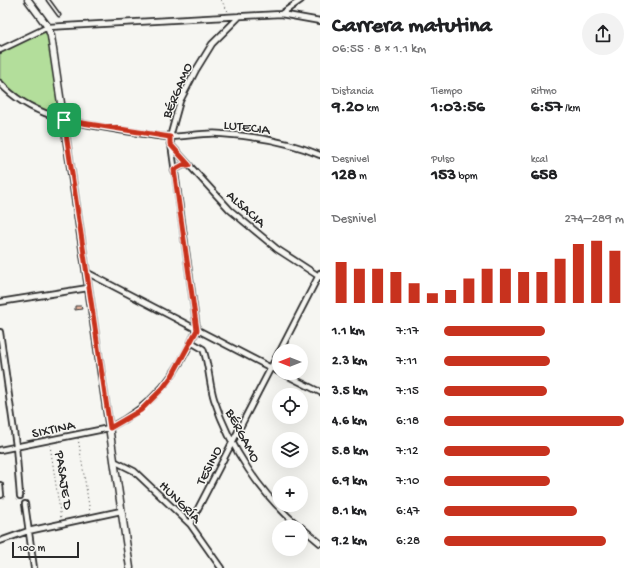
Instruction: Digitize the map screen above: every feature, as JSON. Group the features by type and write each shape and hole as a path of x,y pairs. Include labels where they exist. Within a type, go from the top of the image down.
{"street":[{"path":"28,0 48,27 52,36 130,568"},
{"path":"281,14 301,0"},
{"path":"0,50 48,27 281,14 320,21"},
{"name":"BÉRGAMO","path":"197,330 170,137 177,109 196,70 212,44 240,16"},
{"path":"0,83 22,102 46,114 64,120 170,137"},
{"name":"LUTECIA","path":"170,137 207,133 255,137 285,143 320,155"},
{"name":"ALSACIA","path":"170,144 230,210 277,249 320,275"},
{"path":"174,170 183,165 189,165"},
{"path":"86,272 271,368"},
{"name":"TESINO","path":"283,344 320,275"},
{"path":"0,302 88,288"},
{"name":"SIXTINA","path":"0,450 110,428 141,410 163,388 172,376 192,342 197,330"},
{"path":"0,332 16,446 20,496"},
{"name":"BÉRGAMO","path":"192,342 203,349 205,353 214,400 232,442 242,460 270,496 294,520"},
{"name":"TESINO","path":"190,524 271,368"},
{"path":"296,380 320,392"},
{"name":"HUNGRÍA","path":"114,461 134,471 190,524 221,568"},
{"path":"0,486 1,495"},
{"path":"25,504 34,568"},
{"path":"0,541 28,531 121,511"},
{"name":"BÉRGAMO","path":"308,533 320,543"}],"lane":[{"path":"48,0 59,15"}],"path":[{"path":"221,0 231,17"},
{"path":"77,434 91,517"},
{"name":"PASAJE D","path":"49,440 62,524"}],"green space":[{"path":"44,32 48,35 60,111 56,114 48,113 26,102 0,80 0,52"}],"building":[{"path":"75,306 81,306 82,309 75,310"}],"route":[{"path":"64,120 162,137 170,137 170,144 189,165 177,167 174,170 197,330 192,342 172,376 163,388 141,410 110,428 86,272 64,120"}]}
